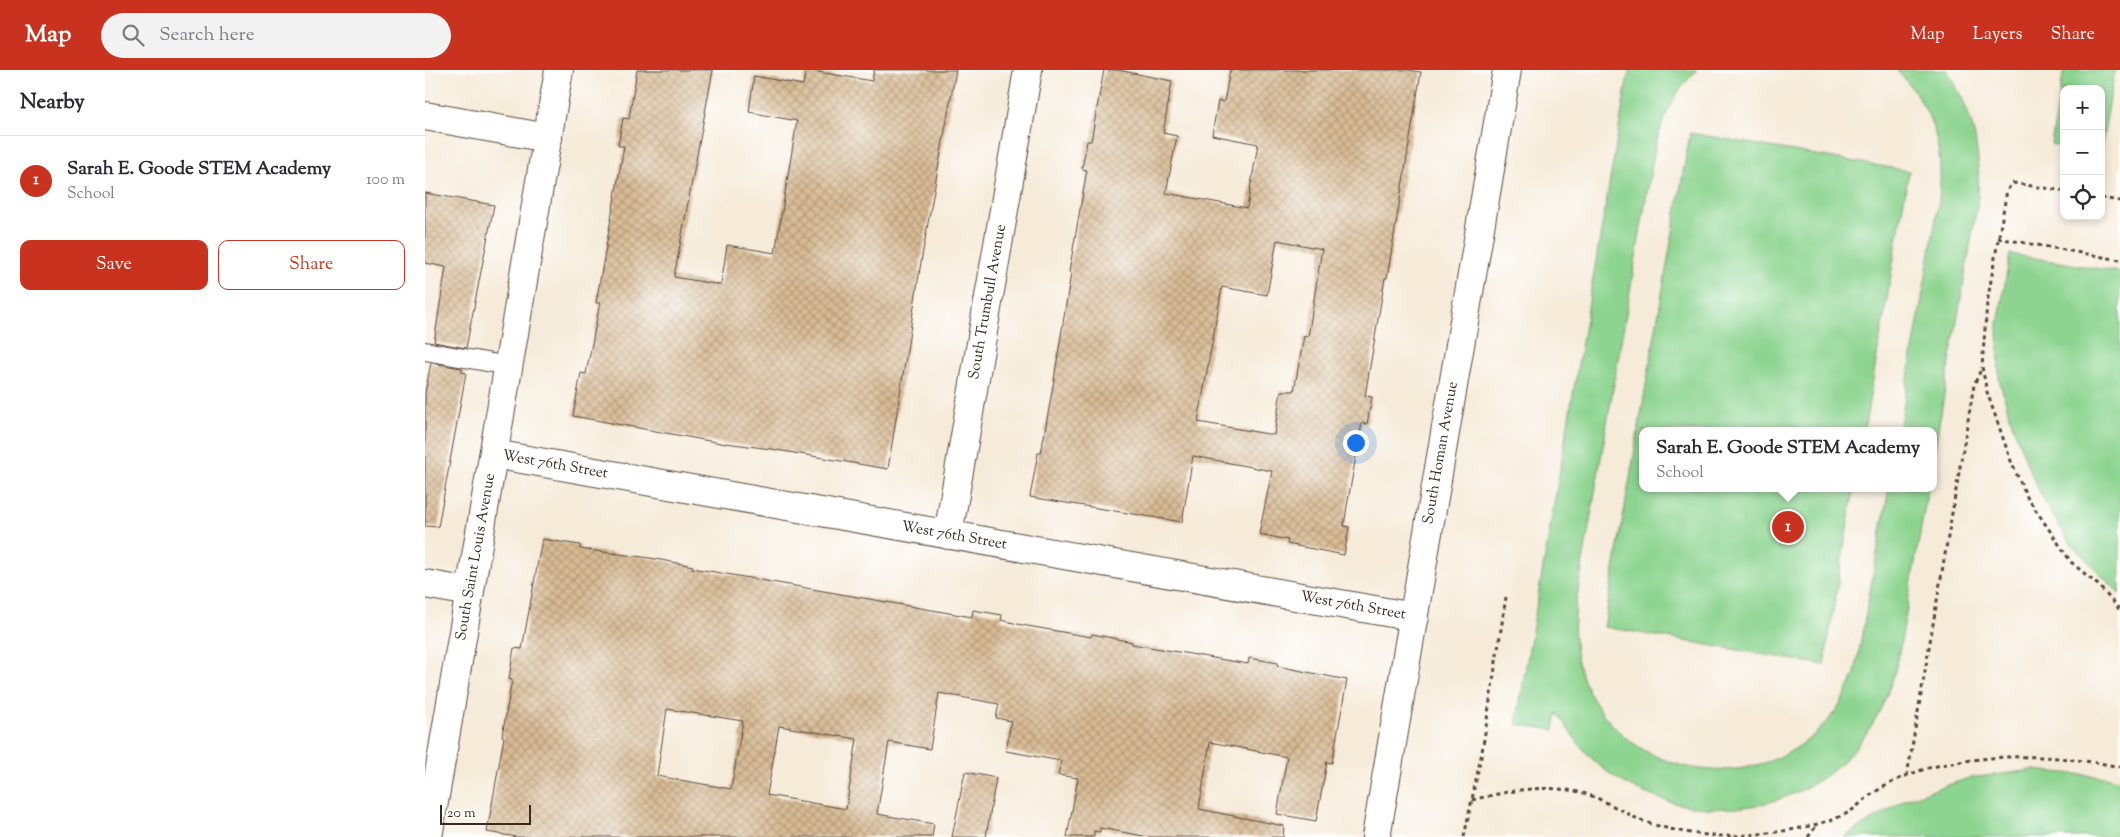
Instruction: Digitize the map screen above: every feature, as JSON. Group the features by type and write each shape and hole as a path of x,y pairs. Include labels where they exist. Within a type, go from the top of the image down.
{"street":[{"name":"South Saint Louis Avenue","path":"428,828 559,70"},
{"name":"South Trumbull Avenue","path":"948,535 1027,70"},
{"name":"South Homan Avenue","path":"1376,837 1507,70"},
{"path":"425,116 548,138"},
{"name":"West 76th Street","path":"494,454 1414,617"},
{"path":"425,584 470,592"}],"lane":[{"path":"425,352 509,366"}],"path":[{"path":"2060,190 2013,183 2007,190 1987,303 1982,366 1987,392 2027,497 2071,562 2098,585 2120,610"},
{"path":"2105,199 2120,201"},
{"path":"1998,238 2120,260"},
{"path":"1907,776 1975,385 1982,366"},
{"path":"1464,837 1482,752 1506,597"},
{"path":"1472,800 1514,790 1553,788 1581,793 1640,820 1679,830 1731,836 1817,824 1850,812 1875,792 1923,769 1983,758 2005,756 2073,759 2120,767"},
{"path":"1808,837 1817,824"}],"green space":[{"path":"1629,70 1697,70 1682,87 1670,106 1655,147 1576,602 1575,636 1580,669 1598,707 1624,736 1657,757 1693,768 1732,769 1770,761 1804,742 1834,713 1855,673 1888,492 1927,492 1898,659 1881,708 1865,735 1841,763 1812,784 1780,799 1745,807 1710,808 1675,803 1641,791 1601,767 1580,746 1557,713 1554,730 1516,724"},
{"path":"1896,70 1947,70 1957,87 1970,119 1977,151 1977,206 1937,435 1937,427 1900,427 1939,200 1940,181 1940,163 1934,129 1928,114 1909,84"},
{"path":"2064,70 2115,70 2105,127 2105,85 2061,85"},
{"path":"2060,93 2060,145 2051,144"},
{"path":"1690,133 1909,171 1865,427 1639,427 1639,492 1853,492 1824,665 1604,627"},
{"path":"2010,254 2120,272 2120,594 2071,544 2047,507 2028,467 2012,423 1999,379 1998,324"},
{"path":"2034,770 2106,777 2120,781 2120,837 1844,837 1906,799 1969,778"}],"building":[{"path":"637,70 713,70 674,277 721,285 727,245 775,253 797,121 749,112 754,76 803,85 806,70 872,81 874,70 956,70 922,256 888,469 771,449 726,444 573,416 581,373 586,374 600,303 596,303 624,146 618,146 623,118 629,119"},
{"path":"1104,70 1118,70 1172,81 1163,133 1177,136 1166,193 1247,208 1258,144 1212,135 1218,101 1224,102 1230,70 1408,70 1421,72 1387,278 1385,278 1365,396 1372,397 1367,424 1362,423 1347,506 1344,526 1349,527 1344,555 1287,544 1288,540 1259,534 1272,471 1193,456 1182,522 1030,497 1038,453 1041,453 1071,273 1069,272 1087,170 1082,169 1087,141 1091,141","holes":["1277,240 1322,249 1308,337 1304,336 1294,391 1281,391 1274,435 1198,422 1222,287 1267,295"]},
{"path":"425,193 494,205 466,348 434,342 446,267 425,263"},
{"path":"431,363 462,368 462,372 466,373 438,527 425,526 425,393"},
{"path":"542,539 580,545 580,549 650,558 693,566 692,568 972,617 973,610 1002,615 1001,620 1022,625 1091,637 1092,634 1132,642 1132,644 1248,664 1249,658 1278,663 1277,666 1347,680 1332,763 1327,762 1316,821 1277,814 1287,757 1210,742 1199,809 1284,826 1283,837 1149,837 1100,828 1100,832 1094,831 1094,837 1067,837 1078,778 1058,775 1061,761 1006,751 1011,721 996,718 999,704 939,693 930,749 889,742 877,814 934,824 932,837 517,837 487,832 504,737 502,736 512,680 509,679 514,648 522,649","holes":["667,709 743,721 731,789 657,776","779,726 857,739 846,809 767,795"]},
{"path":"965,772 996,778 986,837 952,837"}],"place":[{"name":"Sarah E. Goode STEM Academy","path":"1788,527"}]}
